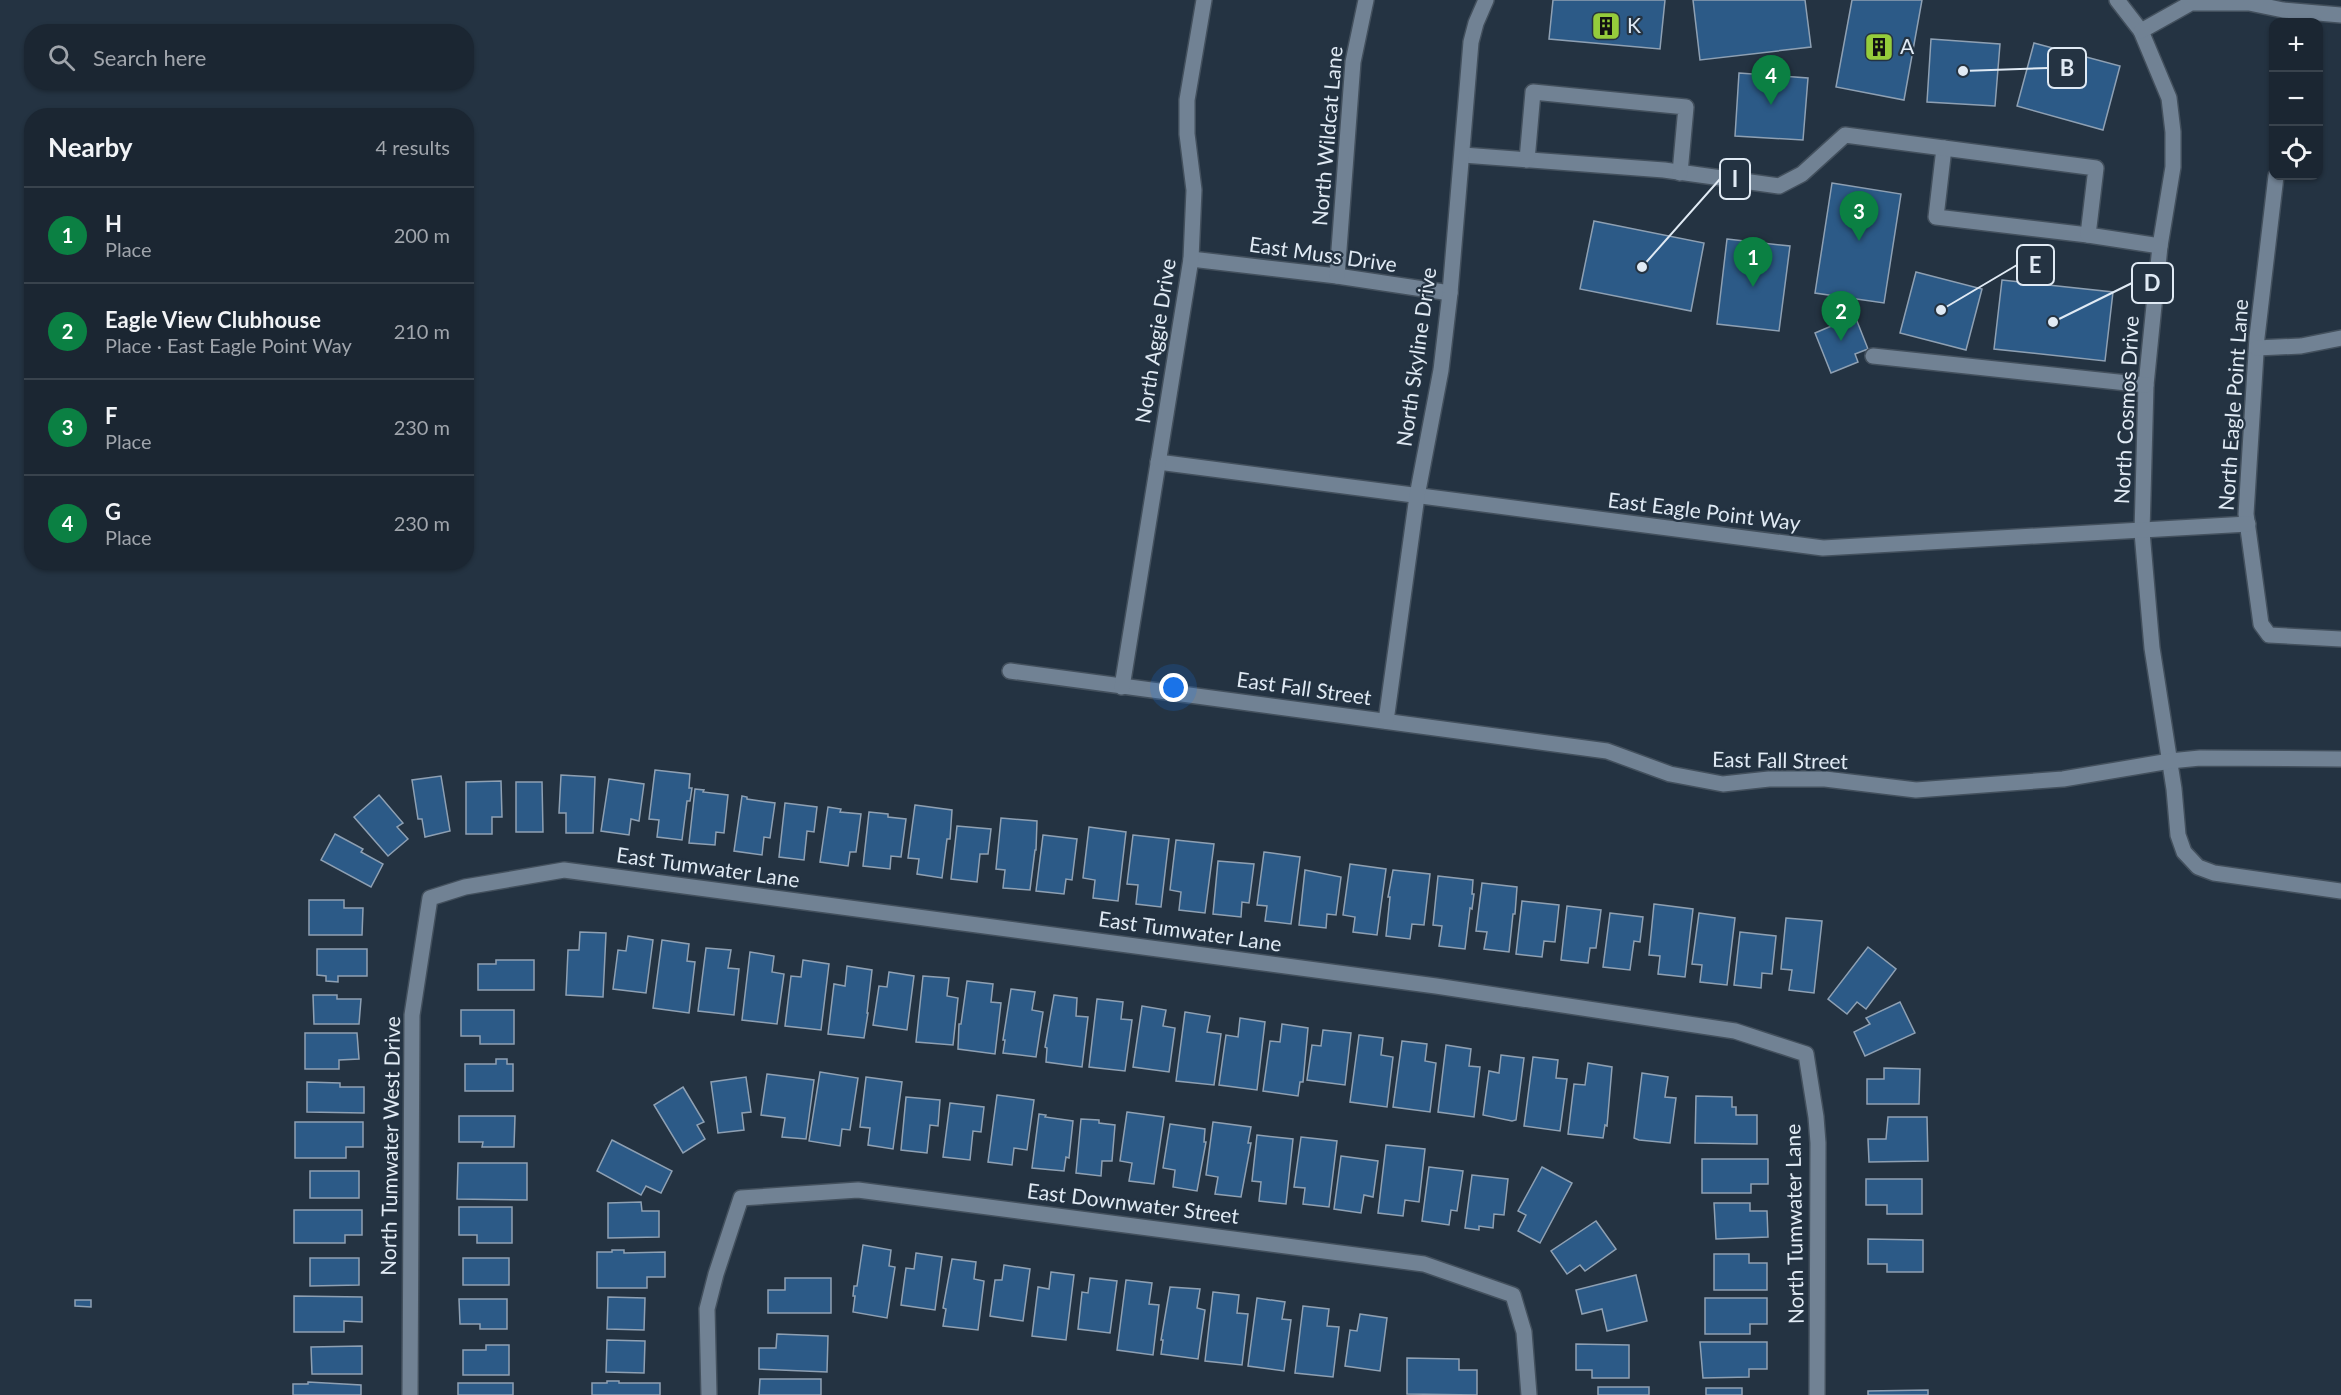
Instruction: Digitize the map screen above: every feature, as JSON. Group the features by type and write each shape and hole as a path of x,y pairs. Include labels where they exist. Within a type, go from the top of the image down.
{"street":[{"name":"North Aggie Drive","path":"1122,687 1191,259 1194,190 1187,134 1187,100 1204,0"},
{"name":"North Wildcat Lane","path":"1337,276 1353,62 1365,0"},
{"name":"North Skyline Drive","path":"1386,721 1417,496 1441,370 1463,155 1471,42 1476,22 1486,0"},
{"name":"North Cosmos Drive","path":"2116,0 2141,31 2169,98 2173,132 2173,167 2160,246 2145,385 2142,532 2152,648 2170,761 2178,835 2184,852 2198,867 2214,873 2341,891"},
{"path":"2141,31 2191,3 2249,3 2283,16 2341,15"},
{"path":"1527,160 1533,92 1686,107 1680,173"},
{"path":"1463,155 1680,173 1779,186 1802,174 1845,135 2096,168 2088,235"},
{"path":"1944,148 1936,217 2160,246"},
{"name":"North Eagle Point Lane","path":"2276,180 2257,348 2246,514 2261,624 2269,635 2341,639"},
{"name":"East Muss Drive","path":"1191,259 1337,276 1450,293"},
{"path":"2257,348 2301,346 2341,338"},
{"path":"1873,356 2145,385"},
{"name":"East Eagle Point Way","path":"1158,462 1823,548 2142,532 2248,524"},
{"name":"East Fall Street","path":"1010,671 1607,751 1670,774 1723,784 1769,779 1825,779 1916,790 2063,778 2170,761 2222,758 2341,759"},
{"name":"East Tumwater Lane","path":"430,898 465,887 564,870 1424,985 1735,1031 1806,1054"},
{"name":"North Tumwater West Drive","path":"410,1395 412,1015 430,898"},
{"name":"North Tumwater Lane","path":"1806,1054 1818,1143 1817,1395"},
{"name":"East Downwater Street","path":"709,1395 707,1309 741,1198 858,1190 1424,1264 1513,1295 1524,1332 1529,1395"}],"building":[{"name":"K","path":"1553,0 1665,0 1660,49 1549,39"},
{"path":"1693,0 1805,0 1811,47 1700,60"},
{"name":"A","path":"1852,0 1922,0 1904,100 1836,87"},
{"path":"1931,39 2000,44 1995,106 1927,102"},
{"path":"2034,43 2120,66 2103,130 2017,106"},
{"path":"1739,73 1808,78 1803,140 1735,136"},
{"path":"1832,183 1901,194 1884,303 1815,293"},
{"path":"1594,221 1704,243 1691,311 1580,289"},
{"path":"1727,239 1790,246 1779,331 1717,324"},
{"path":"1916,272 1982,289 1966,350 1900,333"},
{"path":"2002,280 2113,292 2105,361 1994,349"},
{"path":"1855,316 1868,349 1855,354 1858,362 1831,373 1815,333"},
{"path":"655,770 690,774 689,788 692,788 690,801 687,801 682,840 657,837 659,820 649,819"},
{"path":"561,775 595,777 593,833 566,833 566,813 559,813"},
{"path":"441,776 450,831 425,837 422,819 418,819 412,780"},
{"path":"609,779 644,784 639,821 631,819 629,835 601,831"},
{"path":"501,781 502,817 492,817 492,834 466,834 466,782"},
{"path":"516,782 542,782 543,832 516,832"},
{"path":"695,789 728,795 724,833 716,832 715,845 689,843"},
{"path":"379,795 403,823 397,827 408,839 388,856 354,817"},
{"path":"742,796 747,799 775,803 770,838 764,837 762,855 734,851"},
{"path":"785,803 817,807 814,832 807,831 804,860 779,857"},
{"path":"915,805 952,810 950,839 947,839 942,878 917,874 919,859 908,858"},
{"path":"828,807 841,809 840,812 861,814 856,852 850,852 848,866 820,862"},
{"path":"869,812 906,819 901,857 891,856 890,869 863,866"},
{"path":"1001,818 1037,821 1036,850 1030,890 1003,888 1005,870 996,869"},
{"path":"957,826 991,829 988,854 980,854 977,882 951,879"},
{"path":"1089,827 1126,832 1118,901 1093,898 1095,880 1083,878"},
{"path":"335,834 363,849 361,852 383,864 371,887 321,860"},
{"path":"1043,835 1077,839 1072,880 1066,879 1064,894 1036,891"},
{"path":"1133,835 1169,839 1161,907 1136,904 1138,885 1127,884"},
{"path":"1176,840 1214,844 1205,913 1179,910 1181,892 1170,890"},
{"path":"1264,852 1300,857 1291,924 1265,921 1267,906 1257,905"},
{"path":"1218,861 1254,864 1249,903 1242,902 1241,917 1213,914"},
{"path":"1350,864 1386,869 1377,935 1353,932 1355,917 1343,915"},
{"path":"1305,870 1341,877 1336,915 1327,914 1326,928 1299,925"},
{"path":"1393,870 1430,874 1424,925 1412,924 1410,939 1386,936 1390,897 1388,897"},
{"path":"1438,876 1473,880 1472,894 1474,894 1465,949 1439,946 1442,926 1433,925"},
{"path":"1482,883 1517,887 1509,952 1484,949 1487,932 1476,931"},
{"path":"309,900 344,900 344,908 363,908 362,935 309,935"},
{"path":"1522,901 1559,905 1555,942 1544,941 1542,957 1516,954"},
{"path":"1654,904 1693,909 1685,977 1658,974 1660,956 1649,955"},
{"path":"1567,906 1601,910 1596,948 1590,948 1588,963 1561,960"},
{"path":"1610,913 1643,917 1640,942 1634,941 1630,970 1603,967"},
{"path":"1699,913 1735,918 1727,985 1700,982 1702,965 1692,964"},
{"path":"1786,918 1822,921 1814,993 1789,990 1792,970 1781,969"},
{"path":"580,932 606,933 603,997 566,995 568,950 579,950"},
{"path":"1740,932 1776,936 1772,974 1762,973 1761,988 1734,985"},
{"path":"628,936 653,940 646,993 613,989 618,950 626,951"},
{"path":"662,940 689,944 687,961 695,962 689,1013 653,1008"},
{"path":"1868,947 1896,969 1866,1009 1857,1002 1847,1014 1828,999"},
{"path":"706,948 731,950 728,968 739,969 734,1015 698,1011"},
{"path":"317,949 367,949 367,976 338,976 338,982 326,981 326,976 317,975"},
{"path":"750,952 774,956 772,972 784,974 777,1024 742,1020"},
{"path":"496,960 534,960 534,990 478,990 478,964 496,964"},
{"path":"803,960 829,964 821,1030 785,1026 791,976 801,977"},
{"path":"847,966 872,970 864,1038 828,1034 834,984 845,986"},
{"path":"889,972 914,976 907,1030 873,1025 879,986 887,987"},
{"path":"923,976 949,978 947,996 958,998 953,1045 916,1042"},
{"path":"967,981 993,984 991,1002 1001,1003 995,1054 958,1049 959,1024 961,1024"},
{"path":"1011,989 1035,992 1032,1010 1043,1012 1036,1057 1003,1053"},
{"path":"313,995 337,995 337,999 361,999 359,1024 314,1024"},
{"path":"1054,995 1077,998 1076,1016 1088,1017 1082,1067 1046,1062 1047,1048 1045,1047"},
{"path":"1097,999 1123,1002 1121,1019 1132,1020 1125,1071 1089,1067"},
{"path":"1900,1002 1915,1033 1865,1056 1854,1032 1870,1024 1866,1018"},
{"path":"1142,1006 1166,1010 1163,1026 1175,1028 1169,1072 1133,1067"},
{"path":"461,1010 514,1010 514,1044 480,1044 480,1036 461,1036"},
{"path":"1185,1012 1210,1016 1207,1032 1221,1034 1214,1085 1176,1081"},
{"path":"1240,1018 1265,1022 1257,1090 1219,1085 1226,1035 1238,1037"},
{"path":"1282,1024 1308,1028 1303,1082 1300,1082 1298,1096 1263,1091 1270,1041 1280,1042"},
{"path":"1323,1030 1351,1033 1345,1085 1307,1080 1312,1045 1321,1046"},
{"path":"305,1033 357,1033 359,1059 339,1060 339,1069 305,1069"},
{"path":"1359,1035 1383,1038 1381,1055 1393,1057 1387,1107 1350,1102"},
{"path":"1402,1041 1427,1044 1425,1061 1436,1063 1430,1112 1393,1107"},
{"path":"1446,1045 1471,1049 1469,1066 1480,1067 1474,1117 1438,1112"},
{"path":"1501,1055 1524,1058 1516,1120 1512,1121 1483,1115 1489,1071 1499,1073"},
{"path":"1533,1057 1558,1060 1556,1078 1567,1079 1560,1131 1524,1126"},
{"path":"496,1059 507,1059 507,1064 513,1064 513,1091 465,1091 465,1064 496,1064"},
{"path":"1588,1063 1612,1067 1607,1126 1605,1125 1603,1138 1568,1134 1574,1084 1585,1085"},
{"path":"1884,1068 1920,1069 1919,1104 1867,1104 1867,1079 1884,1079"},
{"path":"820,1072 858,1078 850,1130 842,1129 840,1146 809,1141"},
{"path":"1642,1073 1668,1077 1665,1097 1676,1098 1670,1143 1634,1138"},
{"path":"767,1074 814,1080 806,1139 782,1137 785,1118 761,1115"},
{"path":"746,1077 751,1112 742,1113 744,1130 718,1133 711,1082"},
{"path":"866,1077 902,1082 893,1149 868,1145 870,1128 860,1127"},
{"path":"307,1082 340,1083 340,1087 364,1087 364,1113 307,1112"},
{"path":"683,1087 704,1122 697,1125 705,1139 683,1153 654,1105"},
{"path":"997,1095 1034,1100 1027,1150 1014,1148 1012,1165 988,1162"},
{"path":"1696,1096 1732,1097 1732,1107 1736,1107 1736,1115 1757,1115 1757,1144 1695,1143"},
{"path":"906,1097 940,1100 938,1126 930,1125 927,1153 901,1150"},
{"path":"950,1103 984,1107 981,1132 973,1131 970,1160 943,1157"},
{"path":"1127,1112 1164,1117 1154,1184 1129,1181 1132,1163 1120,1161"},
{"path":"1039,1114 1073,1121 1069,1158 1066,1157 1064,1171 1032,1168"},
{"path":"459,1116 515,1116 514,1147 482,1147 483,1142 459,1142"},
{"path":"1888,1117 1927,1117 1928,1161 1869,1162 1868,1139 1886,1139"},
{"path":"1081,1119 1099,1120 1099,1123 1115,1125 1112,1161 1102,1161 1101,1176 1076,1173"},
{"path":"295,1122 363,1122 363,1147 346,1147 346,1158 295,1158"},
{"path":"1213,1122 1251,1127 1248,1143 1251,1143 1241,1197 1215,1194 1218,1177 1206,1175"},
{"path":"1170,1124 1205,1129 1204,1142 1206,1142 1197,1191 1173,1187 1175,1170 1163,1168"},
{"path":"1257,1135 1293,1139 1286,1204 1259,1201 1261,1182 1252,1181"},
{"path":"1301,1137 1337,1141 1329,1207 1303,1204 1305,1188 1294,1187"},
{"path":"612,1140 672,1171 661,1193 646,1186 641,1195 597,1171"},
{"path":"1386,1145 1425,1149 1419,1202 1405,1200 1403,1216 1378,1213"},
{"path":"1341,1156 1378,1161 1373,1197 1364,1195 1361,1213 1334,1209"},
{"path":"1702,1159 1768,1159 1768,1184 1751,1184 1751,1193 1702,1193"},
{"path":"458,1163 527,1163 527,1200 457,1199"},
{"path":"1429,1167 1463,1171 1457,1211 1451,1210 1449,1225 1422,1221"},
{"path":"1542,1167 1572,1183 1540,1243 1518,1231 1526,1215 1518,1211"},
{"path":"310,1171 359,1171 359,1198 310,1198"},
{"path":"1472,1175 1508,1179 1504,1215 1494,1214 1493,1228 1479,1226 1479,1230 1465,1228"},
{"path":"1866,1179 1922,1179 1922,1214 1887,1214 1887,1205 1866,1205"},
{"path":"641,1202 642,1211 659,1211 659,1237 608,1238 608,1203"},
{"path":"1714,1203 1750,1203 1750,1211 1767,1211 1768,1237 1716,1239"},
{"path":"459,1207 512,1207 512,1243 477,1243 477,1235 459,1235"},
{"path":"294,1210 362,1210 362,1235 345,1235 345,1243 294,1243"},
{"path":"1596,1221 1616,1249 1585,1271 1580,1265 1567,1274 1551,1251"},
{"path":"1868,1239 1923,1240 1923,1272 1887,1272 1887,1264 1868,1264"},
{"path":"863,1245 891,1250 889,1266 895,1267 887,1318 853,1312 854,1286 857,1286"},
{"path":"612,1250 624,1250 624,1253 665,1252 665,1277 647,1277 647,1288 597,1288 597,1252 612,1252"},
{"path":"916,1253 942,1257 935,1310 901,1305 906,1268 914,1269"},
{"path":"1714,1254 1749,1254 1749,1263 1767,1263 1767,1290 1714,1290"},
{"path":"310,1258 359,1258 359,1285 310,1286"},
{"path":"463,1258 509,1258 509,1285 463,1285"},
{"path":"952,1259 976,1262 974,1279 984,1281 978,1330 943,1326 946,1309 943,1308"},
{"path":"1004,1265 1030,1269 1023,1321 990,1316 995,1280 1002,1280"},
{"path":"1051,1272 1074,1275 1066,1340 1032,1336 1038,1287 1049,1289"},
{"path":"1636,1275 1647,1321 1607,1331 1602,1309 1582,1314 1576,1290"},
{"path":"785,1278 831,1278 831,1313 768,1313 768,1290 785,1290"},
{"path":"1090,1278 1117,1281 1110,1333 1078,1329 1082,1292 1088,1293"},
{"path":"1126,1280 1152,1283 1149,1304 1159,1305 1153,1355 1117,1350"},
{"path":"1170,1287 1200,1289 1197,1308 1205,1310 1198,1359 1161,1354 1163,1340 1161,1340"},
{"path":"1213,1292 1239,1295 1237,1313 1248,1314 1242,1365 1205,1361"},
{"path":"294,1296 362,1297 362,1322 344,1321 344,1332 294,1332"},
{"path":"608,1297 645,1298 644,1330 607,1329"},
{"path":"1257,1298 1285,1302 1282,1319 1291,1320 1284,1371 1248,1366"},
{"path":"1705,1298 1767,1298 1767,1324 1750,1324 1750,1334 1705,1334"},
{"path":"459,1299 507,1299 507,1329 480,1329 480,1324 460,1324"},
{"path":"75,1300 91,1300 91,1307 75,1306"},
{"path":"1303,1306 1329,1309 1327,1326 1339,1327 1333,1377 1295,1373"},
{"path":"1360,1314 1387,1318 1380,1371 1345,1366 1350,1330 1357,1331"},
{"path":"777,1334 828,1336 827,1372 759,1369 759,1348 776,1348"},
{"path":"607,1340 645,1341 644,1373 606,1372"},
{"path":"1700,1342 1767,1342 1767,1369 1749,1369 1749,1377 1703,1378"},
{"path":"1576,1344 1629,1345 1629,1378 1592,1378 1592,1370 1576,1370"},
{"path":"486,1345 509,1345 509,1375 463,1375 463,1350 486,1350"},
{"path":"362,1346 362,1374 312,1374 311,1347"},
{"path":"1407,1358 1459,1359 1459,1370 1477,1370 1477,1395 1407,1394"},
{"path":"760,1379 821,1379 821,1395 759,1395"},
{"path":"607,1381 660,1383 660,1395 592,1395 592,1383 607,1383"},
{"path":"308,1382 361,1385 361,1395 293,1395 293,1384 308,1384"},
{"path":"458,1383 513,1383 513,1395 458,1395"},
{"path":"1598,1387 1649,1387 1649,1395 1598,1395"},
{"path":"1706,1388 1742,1388 1742,1395 1706,1395"},
{"path":"1928,1390 1928,1395 1868,1395 1868,1391"}],"place":[{"name":"K","path":"1606,26"},
{"name":"A","path":"1879,47"},
{"name":"B","path":"1963,71"},
{"name":"G","path":"1771,105"},
{"name":"F","path":"1859,241"},
{"name":"I","path":"1642,267"},
{"name":"H","path":"1753,287"},
{"name":"E","path":"1941,310"},
{"name":"D","path":"2053,322"},
{"name":"Eagle View Clubhouse","path":"1841,341"}]}
